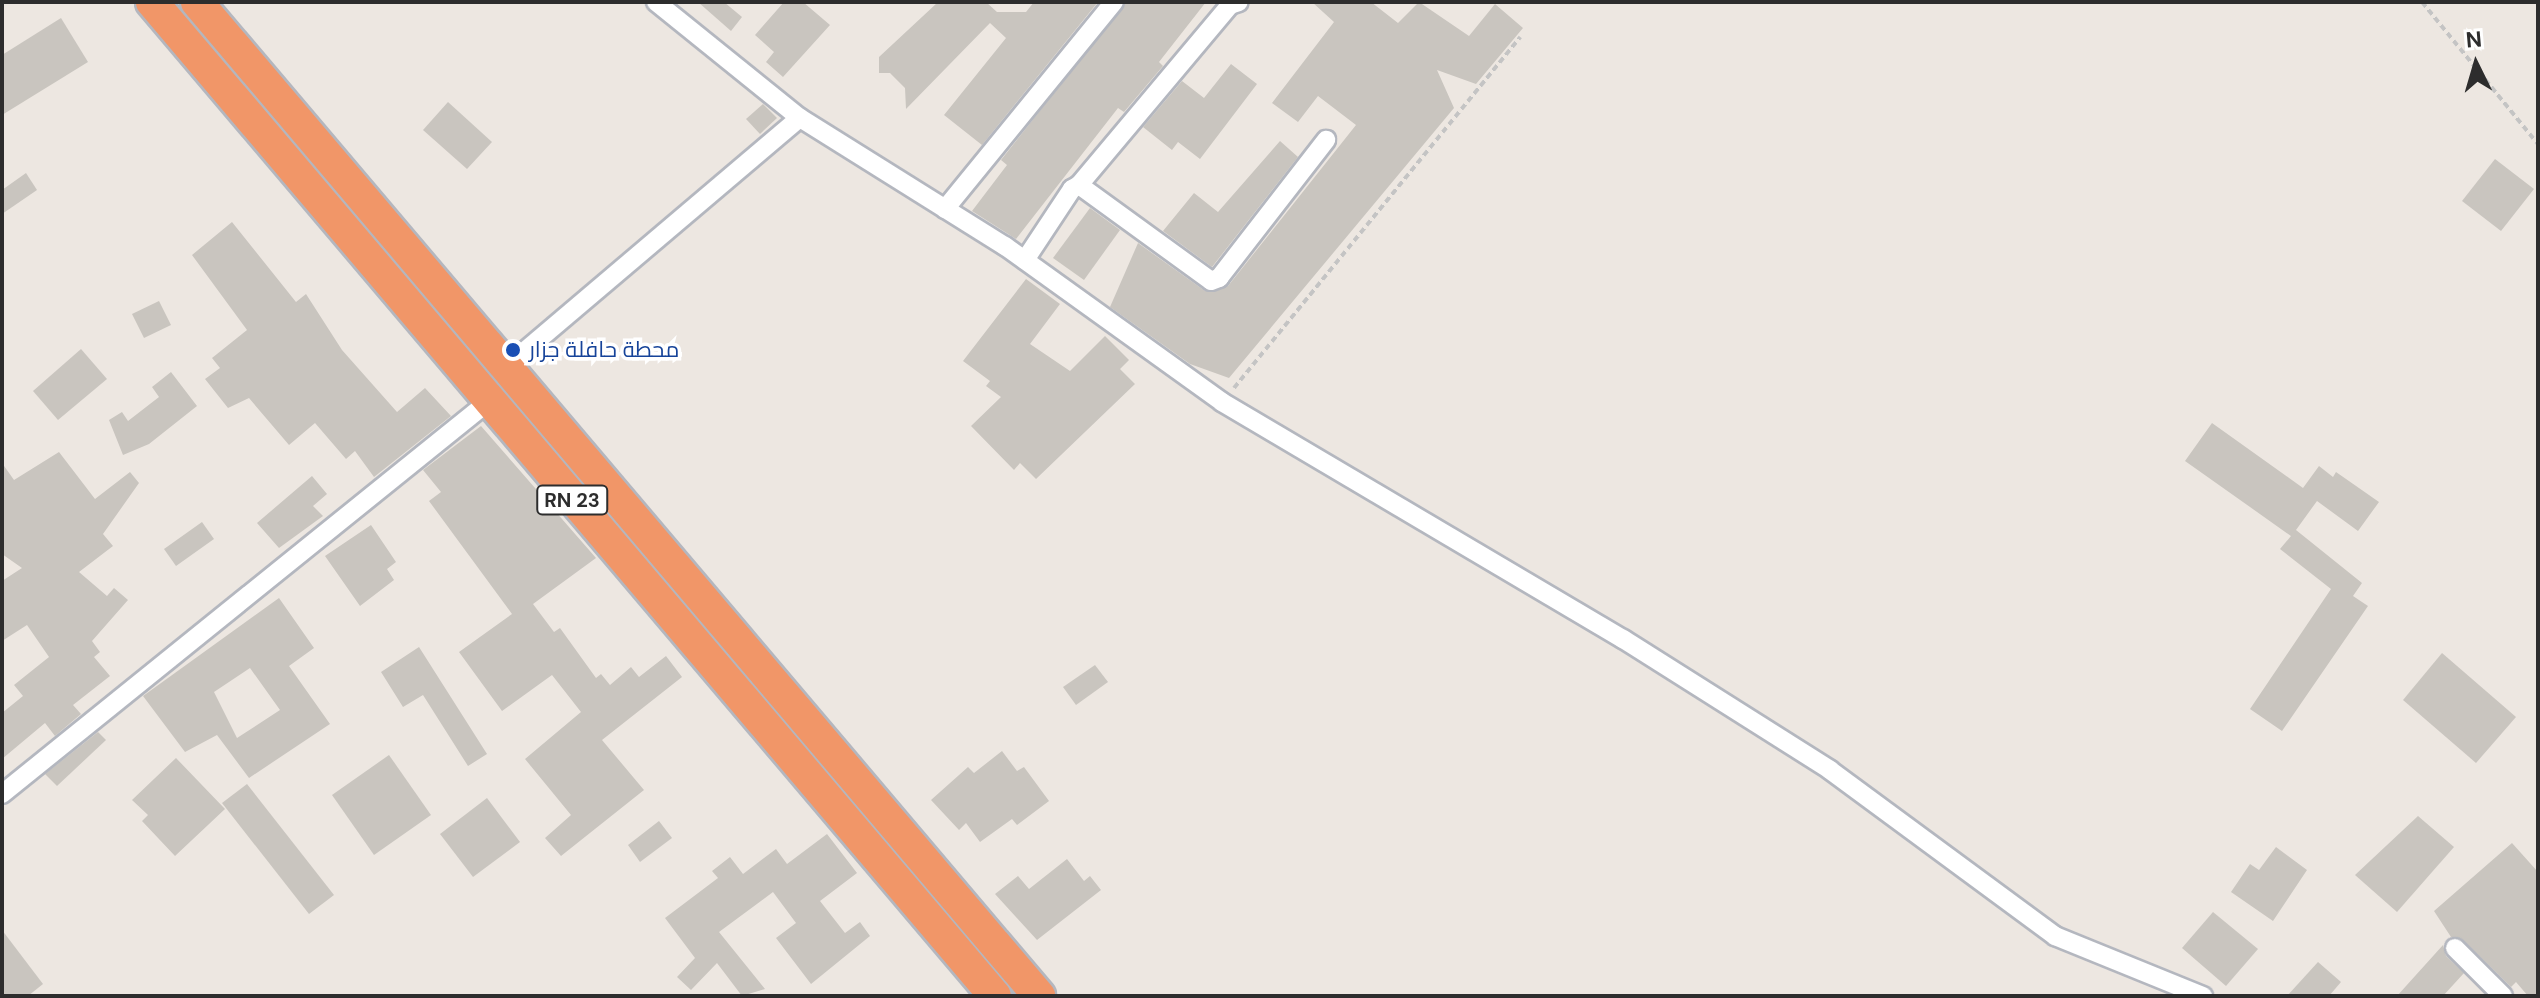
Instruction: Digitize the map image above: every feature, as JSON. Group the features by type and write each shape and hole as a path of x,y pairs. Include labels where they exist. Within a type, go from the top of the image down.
{"highway":[{"name":"RN 23","path":"152,2 995,996"},
{"name":"RN 23","path":"197,2 1039,996"}],"street":[{"path":"656,2 800,118 1025,260 1222,402 1623,639 1830,770 2055,936 2203,996"},
{"path":"945,209 1114,2"},
{"path":"1025,260 1072,189 1079,185 1230,5 1239,2"},
{"path":"506,367 800,118"},
{"path":"1079,185 1211,281 1219,278 1326,140"},
{"path":"2,794 489,401"},
{"path":"2455,948 2503,996"}],"path":[{"path":"2422,2 2538,144"},
{"path":"1222,402 1520,37"}],"building":[{"path":"698,2 724,2 742,17 731,31"},
{"path":"784,2 803,2 830,25 783,77 766,62 774,52 755,35"},
{"path":"986,2 997,12 1026,12 1034,2 1098,2 982,145 944,115 1006,38 990,23 906,109 905,88 890,73 879,73 879,57 937,3"},
{"path":"1126,2 1206,2 1159,62 1163,66 1124,112 1118,108 1016,239 972,211 1007,165 1001,160"},
{"path":"1312,2 1371,2 1398,23 1419,2 1469,36 1495,4 1523,28 1476,84 1437,70 1454,108 1229,378 1190,364 1110,307 1138,243 1205,291 1228,286 1356,125 1318,96 1298,122 1272,103 1334,22"},
{"path":"61,18 88,62 2,115 2,55"},
{"path":"1231,64 1257,84 1200,159 1178,142 1172,150 1143,127 1182,81 1204,98"},
{"path":"448,102 492,142 467,169 423,130"},
{"path":"763,104 777,118 760,134 746,119"},
{"path":"1280,141 1298,157 1212,267 1163,231 1194,193 1218,212"},
{"path":"2495,159 2534,189 2501,231 2462,201"},
{"path":"26,173 37,190 2,214 2,190"},
{"path":"1090,208 1120,230 1084,280 1053,258"},
{"path":"232,222 296,302 306,294 342,350 397,412 425,388 451,416 374,477 355,451 346,459 315,423 289,445 249,398 228,408 205,379 220,368 212,358 247,330 192,255"},
{"path":"1026,279 1060,304 1030,344 1070,371 1105,336 1129,360 1120,369 1135,384 1036,479 1020,463 1014,470 971,426 1001,397 986,386 990,381 963,361"},
{"path":"159,301 171,325 144,338 132,314"},
{"path":"81,349 107,379 58,420 33,391"},
{"path":"171,372 197,406 149,444 123,455 109,420 122,412 128,421 159,397 152,387"},
{"path":"2212,423 2303,488 2319,466 2333,477 2336,472 2379,502 2358,531 2317,501 2296,530 2362,583 2353,596 2368,606 2282,731 2250,709 2331,589 2280,549 2291,536 2185,461"},
{"path":"481,426 596,558 533,604 554,632 560,628 596,678 601,674 610,685 631,667 639,677 666,656 682,677 602,740 644,790 561,856 545,838 571,815 525,759 581,712 552,675 502,711 459,652 512,614 429,501 441,492 423,470"},
{"path":"59,452 95,499 130,472 139,483 103,534 113,546 79,572 107,596 114,588 128,600 92,641 100,652 94,657 110,676 73,705 81,714 55,736 45,723 2,759 2,713 23,696 14,685 49,657 27,625 2,641 2,581 22,568 2,554 2,463 14,480"},
{"path":"312,476 327,494 313,506 323,516 279,548 257,523"},
{"path":"202,522 214,539 176,566 164,549"},
{"path":"371,525 396,562 387,569 394,580 360,606 325,556"},
{"path":"279,598 314,648 289,666 330,724 249,778 217,735 185,752 143,696","holes":["250,668 280,710 237,738 214,692"]},
{"path":"419,647 487,754 468,766 423,695 403,707 381,672"},
{"path":"2442,653 2516,717 2476,763 2403,700"},
{"path":"1095,665 1108,682 1076,705 1063,687"},
{"path":"98,732 106,740 57,786 45,774"},
{"path":"1002,751 1017,771 1024,767 1049,801 1017,825 1012,819 980,842 966,823 959,830 931,800 968,767 974,773"},
{"path":"389,755 431,815 374,855 332,795"},
{"path":"176,758 225,809 175,856 142,821 148,815 132,800"},
{"path":"247,784 334,895 309,914 222,803"},
{"path":"487,798 520,842 473,877 440,834"},
{"path":"2418,816 2454,847 2397,912 2355,875"},
{"path":"659,821 672,838 640,862 628,845"},
{"path":"827,834 857,873 820,901 845,933 860,922 870,936 811,984 776,938 796,923 773,892 719,932 765,989 742,996 717,963 691,990 677,977 695,958 665,918 718,878 712,871 730,857 743,874 776,849 787,864"},
{"path":"2512,843 2538,872 2538,996 2528,996 2516,982 2511,987 2463,940 2451,937 2434,911"},
{"path":"2276,847 2307,870 2273,921 2231,892 2250,864 2259,870"},
{"path":"1067,859 1084,881 1090,876 1101,890 1037,940 995,894 1018,876 1029,889"},
{"path":"2213,912 2258,949 2226,986 2182,948"},
{"path":"2,930 43,984 28,996 2,996"},
{"path":"2443,945 2446,956 2464,973 2443,996 2397,996"},
{"path":"2318,962 2341,982 2329,996 2287,996"}],"place":[{"name":"محطة حافلة جزار","path":"513,350"}]}
